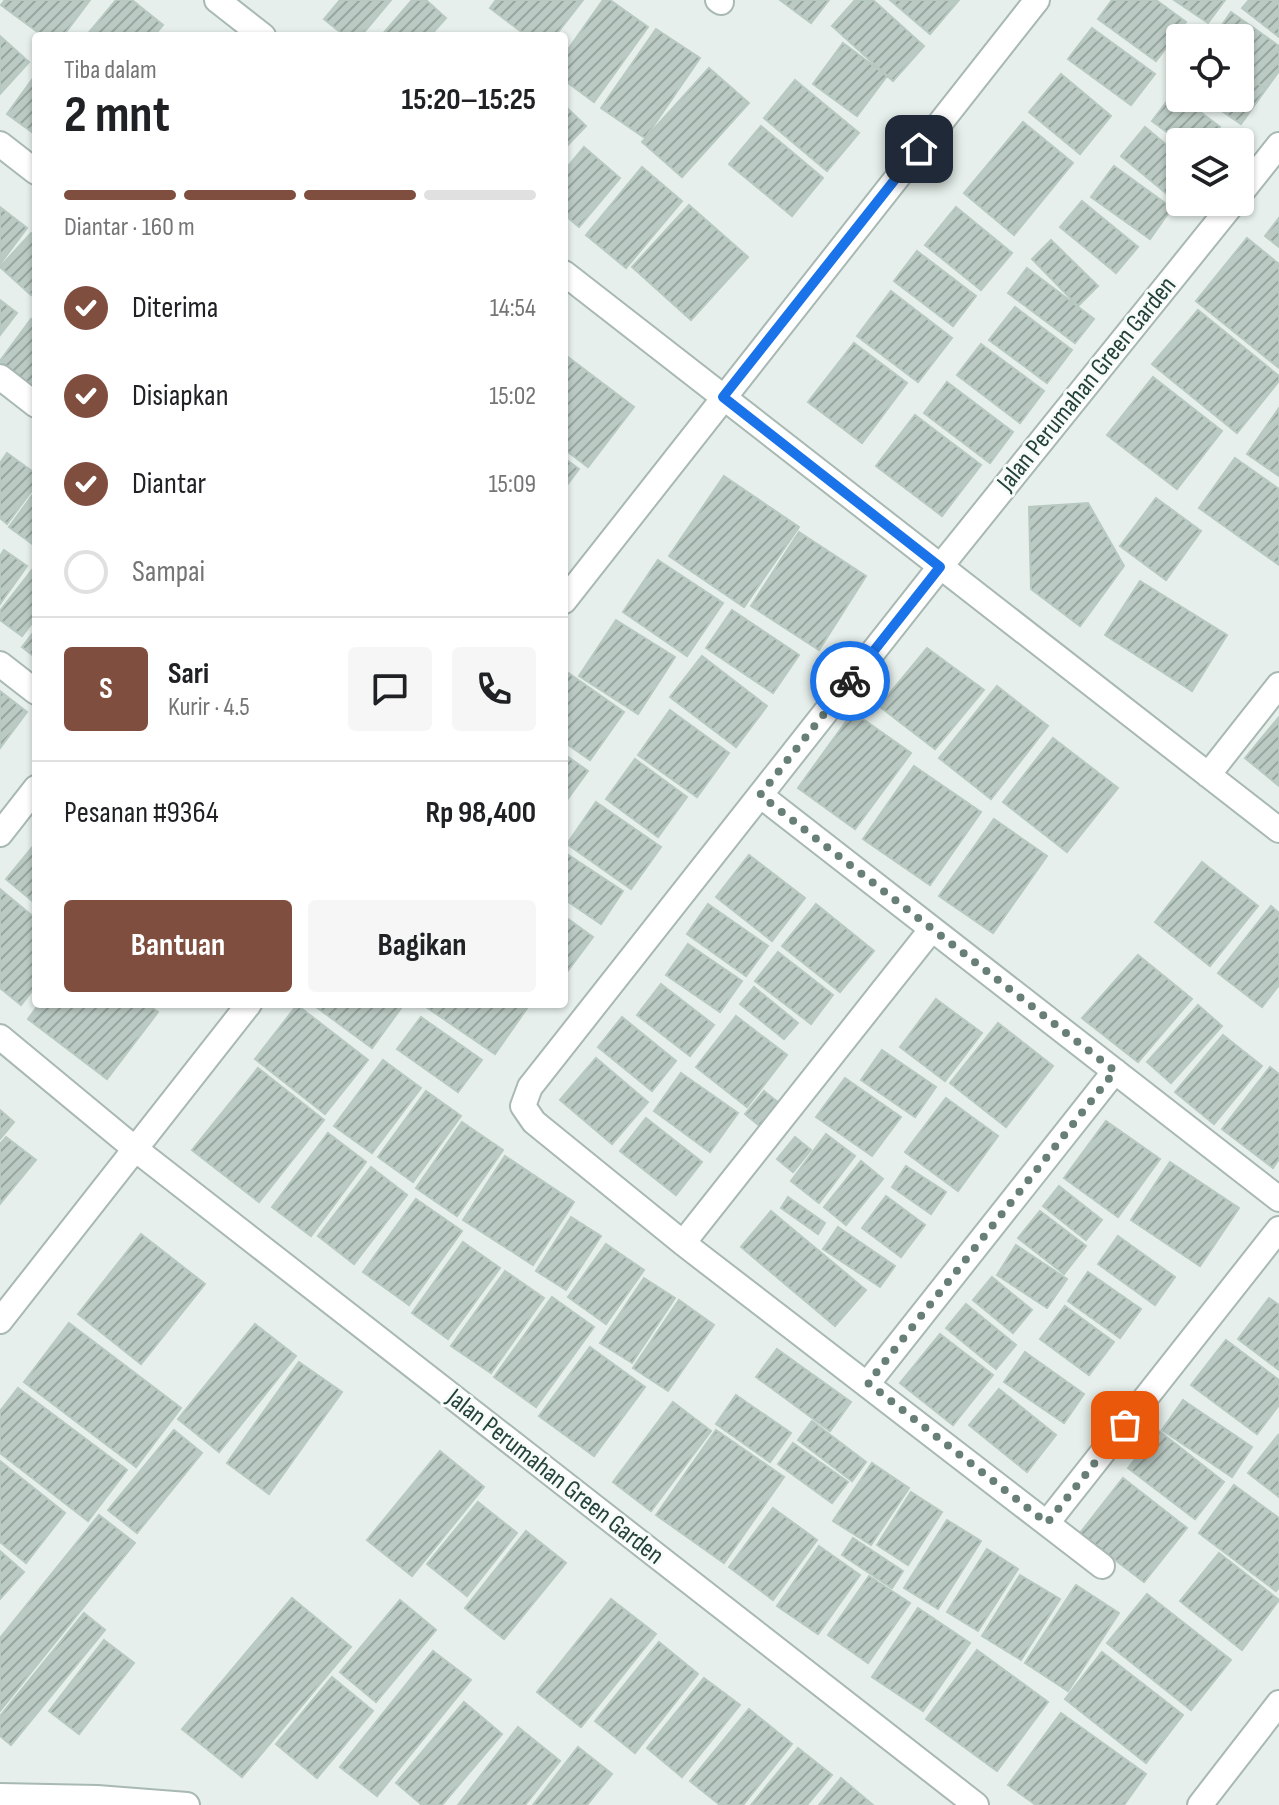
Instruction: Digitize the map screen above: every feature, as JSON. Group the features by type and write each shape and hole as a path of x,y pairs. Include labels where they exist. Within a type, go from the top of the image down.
{"street":[{"path":"217,0 258,32"},
{"path":"568,596 1037,0"},
{"path":"0,144 32,169"},
{"path":"1254,176 1279,145"},
{"name":"Jalan Perumahan Green Garden","path":"1102,1566 683,1243 534,1122 523,1106 530,1087 940,567 1223,216"},
{"path":"568,276 1279,830"},
{"path":"0,377 32,402"},
{"path":"0,664 32,689"},
{"path":"1208,775 1279,685"},
{"path":"0,834 32,793"},
{"path":"760,795 1279,1199"},
{"path":"683,1243 931,930"},
{"path":"0,1321 246,1008"},
{"name":"Jalan Perumahan Green Garden","path":"0,1037 134,1148 976,1805"},
{"path":"868,1383 1115,1071"},
{"path":"1047,1523 1279,1229"},
{"path":"1200,1805 1279,1703"},
{"path":"0,1796 97,1798 187,1805"}],"building":[{"path":"5,0 90,0 66,32 38,32 1,5"},
{"path":"116,0 132,0 163,25 157,32 89,32"},
{"path":"340,0 391,0 364,32 340,32 324,19"},
{"path":"412,0 426,0 446,18 434,32 384,32"},
{"path":"496,0 583,0 558,32 522,32 490,8"},
{"path":"603,0 610,0 648,27 594,102 568,83 568,49"},
{"path":"780,0 829,0 811,23"},
{"path":"855,0 873,0 924,46 893,81 832,26"},
{"path":"890,0 959,0 930,34"},
{"path":"1112,0 1156,0 1186,22 1166,24 1166,48 1156,61 1098,19"},
{"path":"1174,0 1225,0 1208,23"},
{"path":"1249,0 1279,0 1279,37 1242,8"},
{"path":"1231,12 1248,24 1223,24"},
{"path":"1092,28 1155,74 1131,105 1068,59"},
{"path":"1254,28 1279,46 1279,71 1266,89 1254,81"},
{"path":"656,29 700,58 645,138 601,108"},
{"path":"0,36 29,62 0,94"},
{"path":"843,43 887,76 857,116 813,84"},
{"path":"709,68 749,103 682,177 642,142"},
{"path":"1061,74 1111,116 1080,154 1029,112"},
{"path":"32,80 32,132 7,114"},
{"path":"795,80 859,133 827,171 764,118"},
{"path":"1254,81 1266,89 1254,106"},
{"path":"1166,103 1166,112 1200,112 1220,127 1166,128 1166,132 1152,121"},
{"path":"568,109 586,126 568,145"},
{"path":"1223,112 1250,112 1241,124"},
{"path":"1023,122 1073,163 1014,235 964,193"},
{"path":"761,126 823,178 792,216 729,164"},
{"path":"1145,127 1166,144 1166,193 1121,156"},
{"path":"584,147 620,178 579,227 568,217 568,166"},
{"path":"1114,166 1166,204 1166,216 1150,239 1091,197"},
{"path":"642,167 682,201 626,268 586,235"},
{"path":"1082,201 1138,247 1116,273 1060,227"},
{"path":"689,205 748,257 691,320 632,267"},
{"path":"0,207 27,228 0,264"},
{"path":"956,207 1012,253 981,290 925,245"},
{"path":"1279,218 1279,247 1265,236"},
{"path":"31,233 32,234 32,294 0,267"},
{"path":"1247,238 1279,264 1279,368 1196,301"},
{"path":"1051,240 1098,286 1078,306 1032,259"},
{"path":"917,251 976,296 953,326 894,281"},
{"path":"1027,268 1094,319 1075,343 1008,293"},
{"path":"891,291 952,338 918,382 857,336"},
{"path":"0,300 17,313 0,335"},
{"path":"1015,307 1072,350 1047,383 989,340"},
{"path":"1198,310 1279,376 1279,381 1237,433 1152,364"},
{"path":"31,319 32,387 0,361"},
{"path":"854,343 907,383 862,443 808,402"},
{"path":"981,344 1044,391 1020,423 957,375"},
{"path":"568,357 634,407 588,467 568,452"},
{"path":"1153,377 1222,431 1177,489 1107,435"},
{"path":"947,382 1013,432 990,463 924,413"},
{"path":"1279,408 1279,476 1247,454"},
{"path":"915,415 981,465 942,516 876,466"},
{"path":"7,453 32,471 32,490 7,524 0,518 0,463"},
{"path":"1235,458 1279,489 1279,565 1199,508"},
{"path":"568,461 579,469 568,484"},
{"path":"724,476 799,527 744,607 669,556"},
{"path":"32,495 32,544 9,527"},
{"path":"1156,498 1201,531 1166,580 1120,546"},
{"path":"1088,503 1124,566 1080,626 1031,589 1029,507"},
{"path":"799,532 866,576 819,650 751,606"},
{"path":"4,550 27,566 0,604 0,556"},
{"path":"658,560 723,603 687,656 623,612"},
{"path":"32,570 32,623 22,636 0,620 0,611"},
{"path":"1140,581 1227,635 1192,691 1105,635"},
{"path":"732,610 799,655 773,693 706,648"},
{"path":"616,620 675,657 638,714 579,676"},
{"path":"32,634 32,655 22,647"},
{"path":"927,648 984,690 935,749 879,706"},
{"path":"702,656 767,706 736,747 670,697"},
{"path":"568,673 624,712 590,760 568,745"},
{"path":"997,686 1048,726 991,799 939,758"},
{"path":"0,691 27,712 0,748"},
{"path":"670,710 729,753 697,797 638,755"},
{"path":"853,712 911,753 855,829 798,788"},
{"path":"1279,717 1279,786 1245,758"},
{"path":"1053,738 1118,788 1067,852 1003,802"},
{"path":"568,757 588,771 568,798"},
{"path":"635,759 687,797 658,837 606,799"},
{"path":"914,766 981,812 930,885 863,839"},
{"path":"596,802 661,847 631,889 568,843"},
{"path":"994,819 1047,856 993,933 939,896"},
{"path":"32,847 32,901 6,879"},
{"path":"568,855 623,891 601,924 568,902"},
{"path":"749,855 805,898 772,941 716,897"},
{"path":"1202,862 1258,906 1210,966 1155,922"},
{"path":"0,889 32,916 32,991 21,1005 0,988"},
{"path":"708,904 768,946 746,976 687,934"},
{"path":"816,904 874,951 840,992 782,946"},
{"path":"1271,906 1279,913 1279,985 1262,1007 1218,973"},
{"path":"568,919 593,937 568,971"},
{"path":"688,944 742,981 720,1012 666,975"},
{"path":"778,952 833,995 811,1024 755,981"},
{"path":"1138,955 1192,999 1138,1062 1082,1018"},
{"path":"661,984 714,1025 690,1056 637,1015"},
{"path":"754,987 798,1023 784,1039 740,1004"},
{"path":"936,999 982,1033 945,1081 900,1047"},
{"path":"1198,1005 1222,1026 1171,1083 1147,1062"},
{"path":"36,1008 152,1008 158,1012 107,1079 28,1019"},
{"path":"295,1008 301,1008 368,1060 325,1114 255,1059"},
{"path":"317,1008 401,1008 372,1048"},
{"path":"427,1008 527,1008 495,1054"},
{"path":"736,1016 787,1055 747,1107 696,1067"},
{"path":"421,1017 482,1060 458,1092 397,1049"},
{"path":"622,1017 676,1061 652,1091 598,1047"},
{"path":"998,1023 1053,1066 1006,1127 950,1083"},
{"path":"1223,1035 1262,1066 1214,1124 1175,1092"},
{"path":"882,1050 936,1087 915,1117 861,1080"},
{"path":"596,1058 648,1102 612,1144 560,1100"},
{"path":"383,1060 421,1088 372,1153 334,1126"},
{"path":"1270,1067 1279,1074 1279,1159 1273,1168 1222,1129"},
{"path":"258,1068 324,1120 259,1202 192,1150"},
{"path":"681,1073 738,1113 710,1152 654,1111"},
{"path":"845,1078 901,1117 872,1156 816,1117"},
{"path":"426,1091 461,1116 413,1182 378,1157"},
{"path":"764,1091 785,1108 766,1131 745,1114"},
{"path":"946,1098 998,1136 958,1191 905,1152"},
{"path":"0,1110 14,1122 0,1139"},
{"path":"646,1118 702,1162 676,1195 620,1151"},
{"path":"1106,1121 1160,1159 1118,1217 1064,1178"},
{"path":"462,1122 503,1150 457,1216 416,1188"},
{"path":"328,1133 366,1162 311,1236 272,1207"},
{"path":"826,1134 855,1156 819,1203 791,1181"},
{"path":"6,1137 36,1160 0,1204 0,1144"},
{"path":"795,1137 811,1150 793,1172 777,1159"},
{"path":"505,1156 574,1202 533,1265 463,1220"},
{"path":"861,1161 883,1179 846,1225 824,1207"},
{"path":"1170,1162 1239,1208 1200,1266 1131,1220"},
{"path":"906,1166 946,1192 931,1214 892,1187"},
{"path":"371,1167 407,1195 354,1264 318,1236"},
{"path":"1059,1186 1102,1220 1086,1240 1043,1206"},
{"path":"886,1196 925,1225 901,1257 862,1228"},
{"path":"788,1197 825,1223 818,1234 781,1208"},
{"path":"416,1199 462,1231 409,1305 363,1272"},
{"path":"771,1211 866,1290 835,1326 741,1247"},
{"path":"1040,1211 1086,1246 1064,1274 1018,1238"},
{"path":"571,1217 601,1236 566,1290 536,1271"},
{"path":"838,1227 895,1266 880,1287 823,1249"},
{"path":"141,1234 205,1284 141,1364 78,1314"},
{"path":"1118,1236 1175,1277 1155,1305 1098,1264"},
{"path":"463,1242 500,1268 448,1339 412,1313"},
{"path":"606,1244 644,1270 606,1324 568,1297"},
{"path":"1016,1245 1067,1279 1047,1308 997,1275"},
{"path":"505,1271 544,1298 491,1373 451,1346"},
{"path":"1088,1272 1141,1309 1120,1338 1068,1301"},
{"path":"992,1277 1032,1310 1013,1333 973,1300"},
{"path":"644,1278 675,1298 632,1363 600,1343"},
{"path":"552,1297 594,1327 536,1407 494,1377"},
{"path":"1269,1298 1279,1305 1279,1370 1238,1339"},
{"path":"679,1300 714,1325 668,1391 633,1368"},
{"path":"966,1304 1016,1345 996,1369 946,1328"},
{"path":"1065,1306 1114,1342 1089,1375 1040,1339"},
{"path":"69,1323 181,1408 136,1467 24,1382"},
{"path":"255,1324 296,1356 219,1452 178,1419"},
{"path":"940,1334 993,1375 953,1425 900,1383"},
{"path":"1226,1340 1279,1380 1279,1405 1257,1434 1191,1385"},
{"path":"590,1347 645,1387 594,1456 539,1416"},
{"path":"777,1349 851,1402 830,1431 756,1377"},
{"path":"1025,1352 1084,1394 1064,1423 1004,1382"},
{"path":"299,1362 342,1392 269,1494 227,1463"},
{"path":"18,1388 127,1470 88,1521 0,1453 0,1411"},
{"path":"999,1389 1056,1435 1027,1472 969,1425"},
{"path":"736,1395 791,1433 770,1462 716,1424"},
{"path":"1183,1400 1252,1447 1232,1477 1162,1430"},
{"path":"673,1402 711,1431 651,1511 613,1482"},
{"path":"812,1421 866,1462 852,1481 798,1440"},
{"path":"174,1430 202,1453 137,1533 108,1510"},
{"path":"716,1430 784,1477 724,1563 656,1515"},
{"path":"1158,1430 1224,1482 1195,1519 1128,1468"},
{"path":"1279,1437 1279,1497 1248,1473"},
{"path":"793,1443 848,1482 832,1503 778,1464"},
{"path":"440,1451 484,1487 412,1576 367,1540"},
{"path":"0,1461 65,1513 26,1563 0,1542"},
{"path":"872,1463 909,1488 871,1545 833,1521"},
{"path":"1123,1478 1187,1528 1144,1582 1080,1533"},
{"path":"1234,1485 1279,1518 1279,1587 1276,1591 1199,1533"},
{"path":"911,1492 942,1512 908,1565 877,1545"},
{"path":"478,1502 517,1533 467,1596 427,1564"},
{"path":"773,1508 817,1540 773,1600 729,1567"},
{"path":"99,1515 135,1543 0,1711 0,1638"},
{"path":"947,1520 981,1541 938,1609 904,1588"},
{"path":"526,1531 566,1563 504,1639 465,1608"},
{"path":"853,1538 903,1571 892,1588 842,1555"},
{"path":"819,1546 860,1575 818,1634 777,1606"},
{"path":"987,1549 1018,1569 978,1631 947,1612"},
{"path":"0,1551 24,1572 0,1599"},
{"path":"1219,1553 1279,1600 1242,1650 1180,1601"},
{"path":"1020,1575 1060,1599 1021,1660 982,1636"},
{"path":"869,1576 910,1603 868,1663 828,1635"},
{"path":"1076,1585 1119,1613 1068,1691 1025,1663"},
{"path":"1147,1594 1231,1660 1191,1710 1107,1643"},
{"path":"292,1598 351,1647 242,1777 182,1729"},
{"path":"611,1599 656,1634 581,1727 537,1692"},
{"path":"400,1600 436,1630 376,1702 340,1672"},
{"path":"918,1608 970,1643 923,1711 872,1677"},
{"path":"84,1613 105,1630 11,1745 0,1736 0,1716"},
{"path":"104,1640 134,1663 79,1734 49,1711"},
{"path":"659,1642 698,1674 635,1753 595,1721"},
{"path":"977,1650 1048,1702 997,1771 926,1719"},
{"path":"433,1651 471,1680 377,1796 340,1767"},
{"path":"1102,1652 1183,1715 1146,1763 1065,1699"},
{"path":"332,1677 373,1711 317,1778 276,1744"},
{"path":"704,1678 740,1705 682,1777 647,1748"},
{"path":"464,1702 502,1734 442,1805 422,1805 396,1783"},
{"path":"749,1709 792,1744 743,1805 720,1805 690,1781"},
{"path":"1061,1713 1146,1774 1124,1805 1036,1805 1008,1785"},
{"path":"518,1727 560,1761 525,1805 458,1805"},
{"path":"578,1747 612,1774 587,1805 533,1805"},
{"path":"798,1748 832,1775 807,1805 751,1805"},
{"path":"841,1778 873,1805 819,1805"}],"way so far":[{"path":"850,681 760,795 1115,1071 868,1383 1047,1523 1125,1425"}],"route":[{"path":"850,681 940,567 723,397 919,149"}]}
